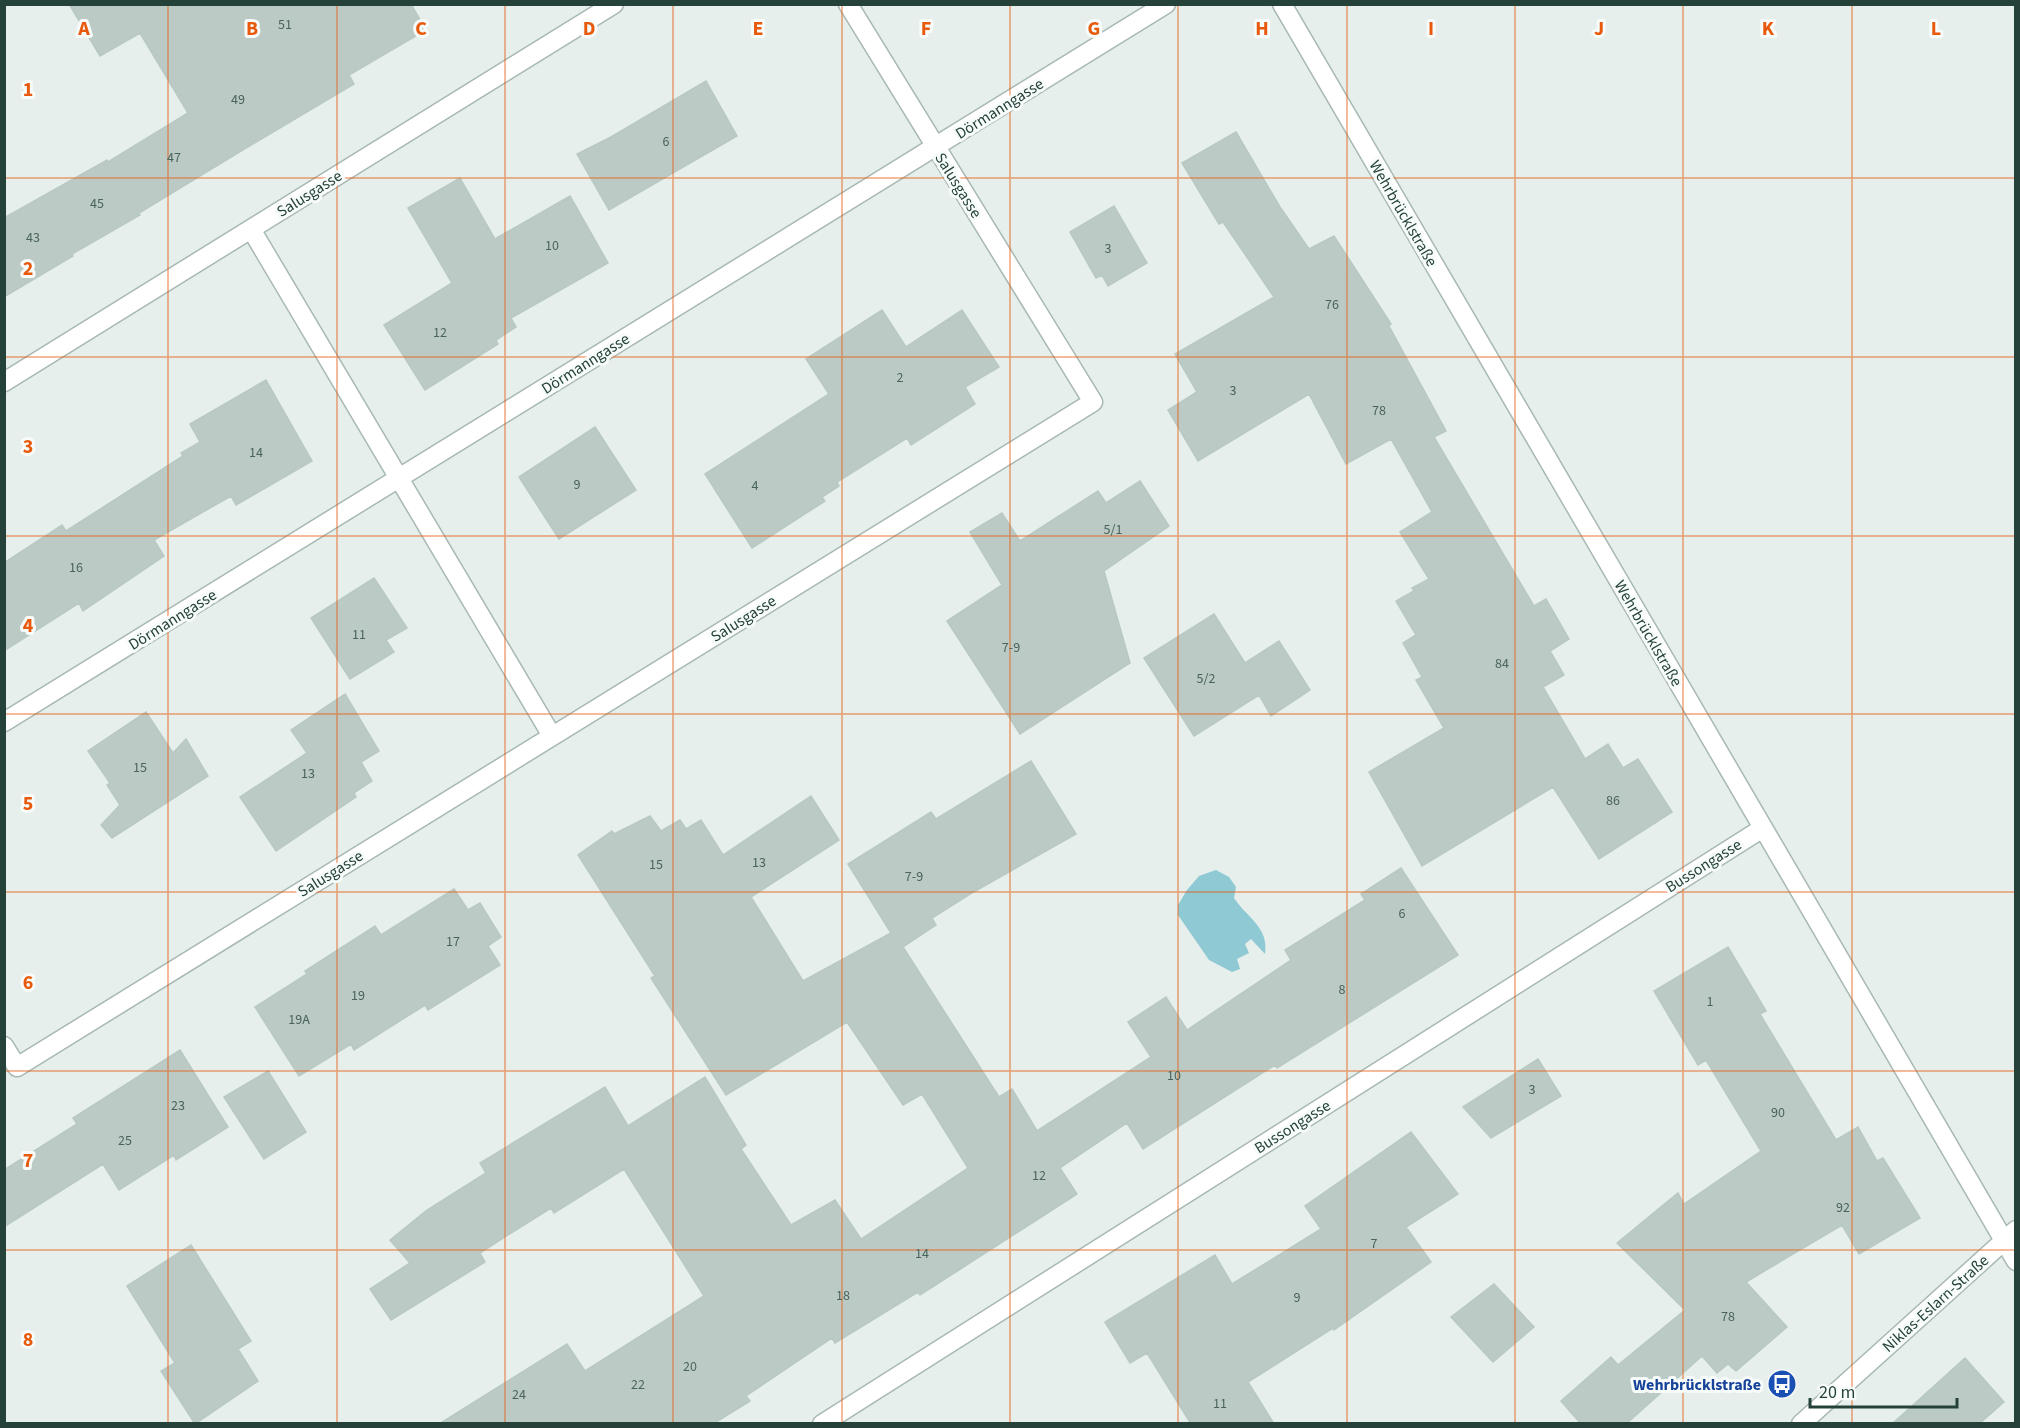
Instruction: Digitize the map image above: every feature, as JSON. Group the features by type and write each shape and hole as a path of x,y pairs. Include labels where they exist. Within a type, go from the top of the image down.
{"street":[{"name":"Salusgasse","path":"4,381 614,4"},
{"name":"Salusgasse","path":"4,1046 17,1067 1093,402 848,4"},
{"name":"Dörmanngasse","path":"4,722 1166,4"},
{"name":"Wehrbrücklstraße","path":"1282,4 1763,828 2010,1235 2016,1261"},
{"path":"251,229 552,736"},
{"name":"Bussongasse","path":"822,1424 1763,828"},
{"name":"Niklas-Eslarn-Straße","path":"1801,1424 2010,1235"}],"water":[{"path":"1216,870 1229,877 1236,887 1234,898 1261,930 1264,937 1265,954 1251,939 1245,944 1249,953 1237,959 1240,969 1232,972 1209,960 1178,915 1178,905 1187,890 1199,876"}],"building":[{"path":"69,4 411,4 426,30 349,75 354,84 4,297 4,218 107,160 108,162 188,113 140,33 100,56"},
{"path":"706,81 737,136 609,210 577,154 611,137"},
{"path":"1236,132 1280,207 1309,249 1334,236 1391,324 1389,326 1446,431 1434,437 1534,606 1546,599 1569,639 1550,651 1564,675 1543,687 1585,759 1608,744 1623,768 1638,759 1672,812 1599,859 1553,787 1422,866 1369,772 1444,728 1416,680 1422,677 1403,643 1416,635 1396,601 1414,591 1412,588 1429,579 1400,532 1432,512 1391,439 1346,464 1309,394 1198,461 1168,410 1197,392 1175,354 1274,297 1223,222 1219,224 1182,163"},
{"path":"460,178 495,239 570,196 608,263 511,318 516,327 496,340 498,344 425,390 384,325 452,283 408,208"},
{"path":"1114,206 1147,263 1108,286 1102,275 1096,278 1070,232"},
{"path":"882,310 906,347 962,310 999,367 965,387 975,404 911,445 907,438 837,482 839,486 822,497 825,501 752,548 705,474 829,394 806,359"},
{"path":"266,380 312,461 236,505 231,496 154,540 164,556 83,611 79,603 4,651 4,563 62,525 66,531 183,456 181,453 200,442 190,424"},
{"path":"595,427 636,490 559,539 519,477"},
{"path":"1140,481 1169,526 1104,571 1130,663 1020,734 947,621 1002,585 970,532 1002,513 1020,541 1098,491 1106,503"},
{"path":"374,578 407,628 386,640 394,652 350,679 311,618"},
{"path":"1214,614 1245,663 1279,641 1310,690 1271,716 1259,695 1194,736 1144,658"},
{"path":"345,694 379,751 361,762 372,781 354,793 356,797 276,851 240,797 307,753 291,730"},
{"path":"146,712 173,753 186,739 208,776 112,838 101,825 120,805 107,785 110,783 88,751"},
{"path":"1031,761 1076,834 932,918 936,925 903,947 999,1097 1012,1089 1037,1131 1151,1057 1128,1022 1166,997 1187,1030 1291,960 1285,950 1365,900 1361,894 1401,868 1458,955 1277,1068 1275,1065 1143,1149 1127,1123 1060,1168 1077,1194 920,1295 918,1292 835,1343 832,1338 746,1396 750,1401 713,1424 439,1424 567,1344 585,1371 704,1296 624,1169 554,1213 551,1208 480,1253 485,1262 391,1320 370,1289 410,1263 390,1240 427,1210 486,1173 480,1163 605,1087 628,1126 705,1077 746,1145 741,1149 791,1225 835,1200 861,1239 968,1168 922,1094 903,1105 847,1022 726,1095 651,978 655,976 578,855 612,831 614,834 650,816 661,831 680,820 686,829 701,820 723,855 811,796 839,840 751,897 803,981 891,933 848,864 931,812 936,819"},
{"path":"454,889 468,910 480,903 501,937 488,946 500,965 428,1010 425,1005 354,1050 351,1044 299,1076 255,1007 307,974 305,971 375,926 381,935"},
{"path":"1728,947 1766,1011 1760,1014 1836,1140 1858,1127 1877,1161 1883,1158 1920,1218 1859,1254 1842,1225 1746,1282 1787,1327 1736,1371 1728,1364 1717,1373 1702,1356 1626,1424 1581,1424 1561,1401 1611,1357 1618,1365 1685,1310 1617,1243 1678,1193 1684,1204 1761,1151 1706,1060 1698,1065 1654,991"},
{"path":"180,1050 228,1127 176,1160 174,1155 119,1190 103,1164 4,1227 4,1170 77,1124 73,1118"},
{"path":"1538,1059 1561,1096 1491,1138 1463,1107"},
{"path":"268,1071 306,1132 264,1159 224,1097"},
{"path":"1411,1132 1458,1194 1406,1227 1431,1262 1334,1330 1333,1328 1248,1382 1274,1424 1191,1424 1147,1353 1130,1363 1105,1322 1215,1255 1232,1284 1321,1229 1305,1206"},
{"path":"191,1245 251,1341 238,1349 258,1381 195,1424 161,1371 175,1363 127,1286"},
{"path":"1494,1284 1534,1327 1493,1362 1451,1317"},
{"path":"1965,1358 2004,1402 1979,1424 1892,1424"}],"place":[{"name":"Wehrbrücklstraße","path":"1782,1384"}]}
